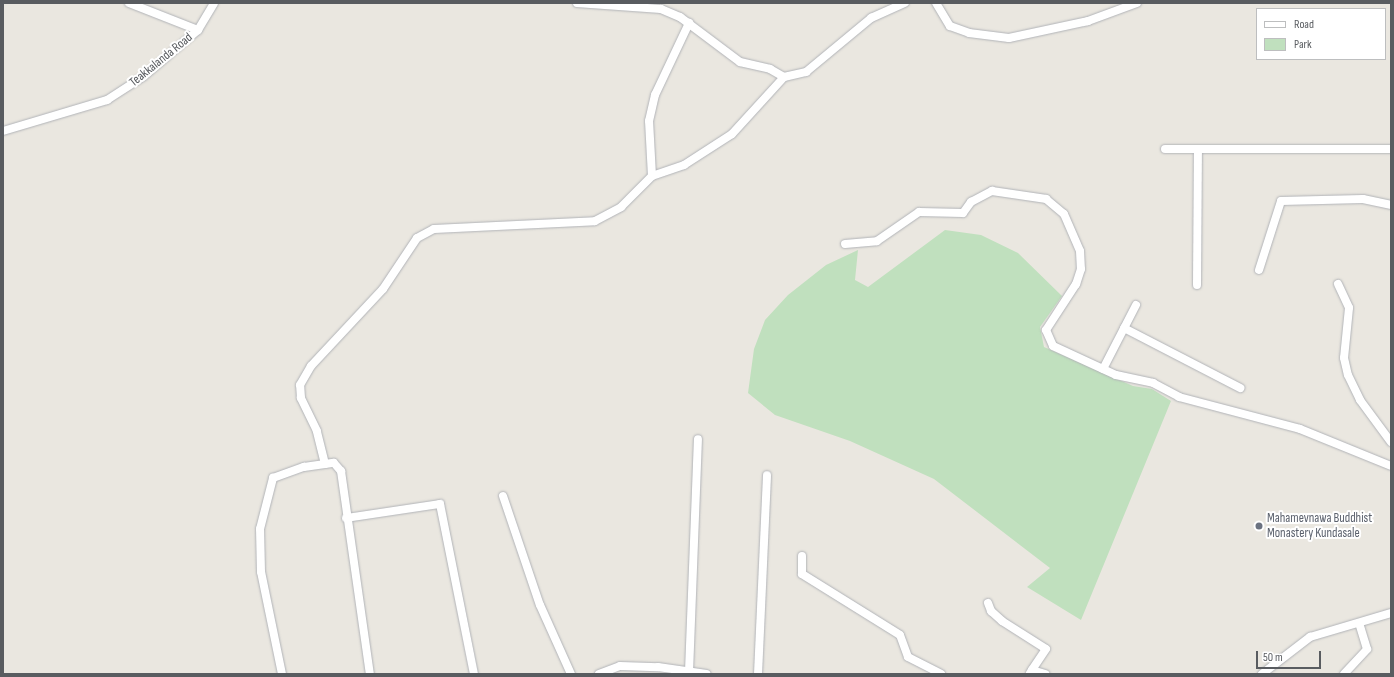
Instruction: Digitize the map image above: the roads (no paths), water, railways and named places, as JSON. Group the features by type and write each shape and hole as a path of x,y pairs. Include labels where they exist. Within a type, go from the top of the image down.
{"street":[{"path":"129,3 198,30"},
{"name":"Teakkalanda Road","path":"3,131 107,100 144,76 198,30 214,3"},
{"path":"577,3 590,6 648,5 688,23 740,62 770,69 784,77"},
{"path":"325,464 317,431 301,398 300,386 311,366 383,289 417,238 434,229 462,226 595,221 621,207 652,176 684,165 732,134 784,77 806,72 871,18 905,3"},
{"path":"936,3 950,26 969,33 1009,38 1088,21 1137,3"},
{"path":"652,176 649,121 655,95 688,23"},
{"path":"1165,149 1391,149"},
{"path":"1196,285 1198,149"},
{"path":"845,244 877,241 919,212 963,213 971,202 992,191 1046,199 1064,214 1075,234 1081,269 1067,300 1046,330 1048,338 1053,346 1103,369 1153,383 1179,397 1300,429 1391,466"},
{"path":"1259,270 1281,201 1363,199 1391,205"},
{"path":"1338,284 1347,297 1348,308 1344,358 1348,375 1360,400 1391,442"},
{"path":"1103,369 1136,306"},
{"path":"1124,328 1240,388"},
{"path":"689,672 698,439"},
{"path":"282,674 261,572 260,529 274,478 325,464 334,463 341,471 346,518 370,674"},
{"path":"758,674 767,475"},
{"path":"503,496 540,604 571,674"},
{"path":"346,518 440,504 474,674"},
{"path":"802,556 802,574 900,635 908,657 941,674"},
{"path":"988,603 991,611 1002,621 1046,649 1031,672 1045,674"},
{"path":"1262,674 1310,638 1391,613"},
{"path":"1344,674 1367,649 1359,623"},
{"path":"599,674 620,666 643,672 658,667 707,674"}],"place":[{"name":"Mahamevnawa Buddhist Monastery Kundasale","path":"1259,526"}]}
